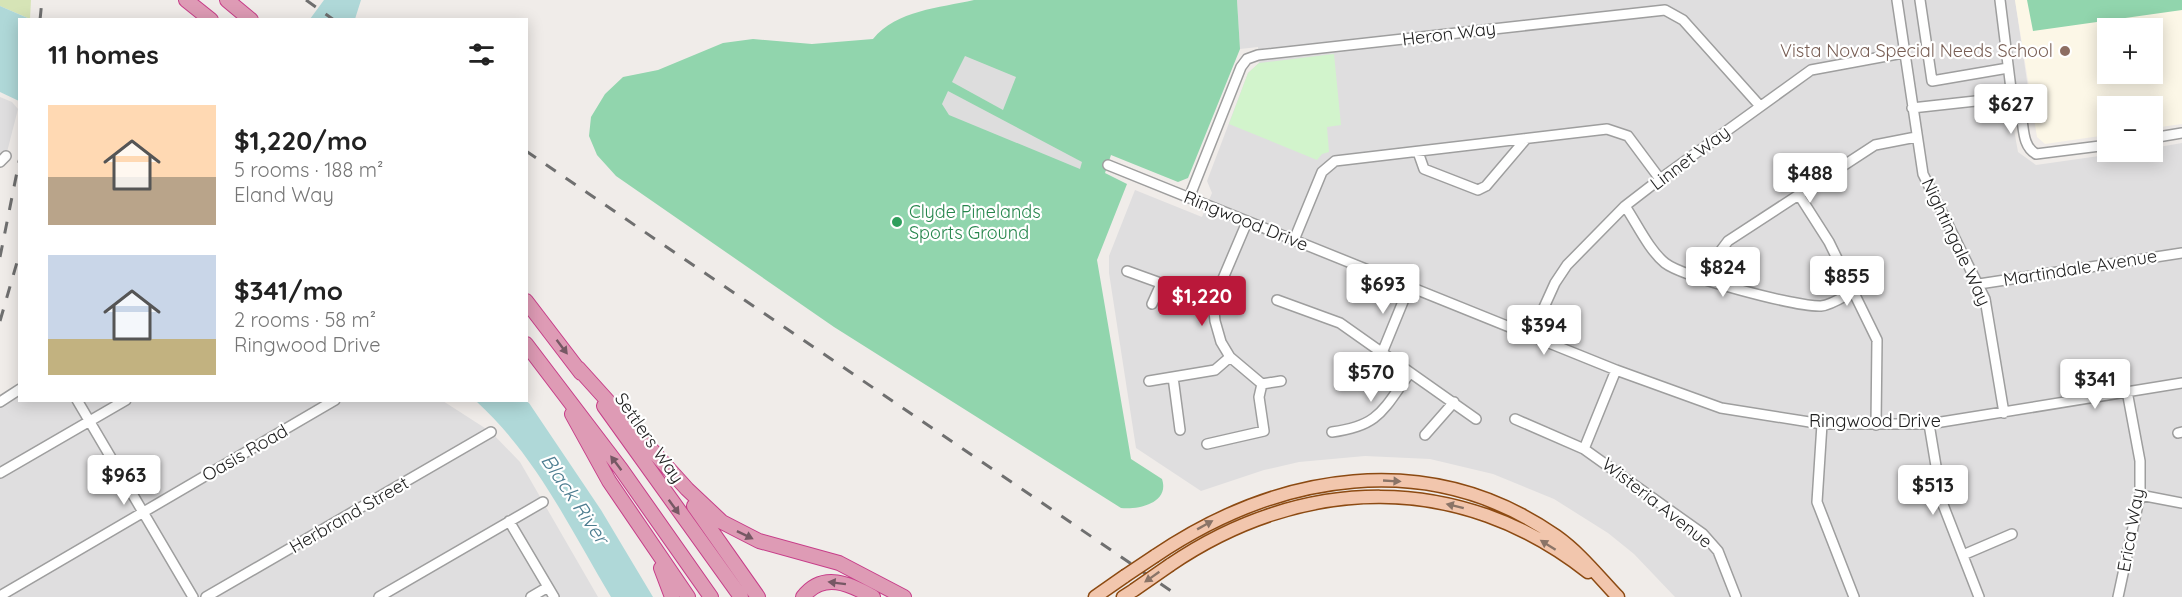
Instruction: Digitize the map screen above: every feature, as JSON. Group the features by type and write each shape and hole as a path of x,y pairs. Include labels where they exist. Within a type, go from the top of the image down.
{"highway":[{"path":"186,0 208,18"},
{"path":"227,0 249,18"},
{"name":"Settlers Way","path":"528,304 578,368 741,597"},
{"path":"528,347 621,469 711,597"},
{"path":"578,368 669,470 712,514 733,529 770,545 839,563 904,597"},
{"path":"559,388 588,445 688,597"},
{"path":"669,470 758,597"},
{"path":"649,539 672,597"},
{"path":"803,597 818,584 832,581 848,584 873,597"}],"main road":[{"path":"1095,597 1155,556 1220,517 1274,496 1336,483 1397,482 1461,491 1491,501 1536,523 1581,556 1615,594"},
{"path":"1128,593 1225,532 1273,512 1329,500 1396,497 1453,505 1503,521 1548,545 1615,594"}],"street":[{"name":"Nightingale Way","path":"1897,0 1903,53 1923,174 1979,284 1989,313 2004,413"},
{"path":"1920,0 1932,81 2008,68"},
{"path":"2000,0 2012,97 2018,102 2021,110 2026,143 2036,154 2097,146"},
{"name":"Heron Way","path":"1189,198 1241,68 1247,59 1258,55 1665,10 1683,20 1760,106"},
{"name":"Linnet Way","path":"1532,336 1555,283 1567,265 1625,206 1660,179 1811,70 1903,53"},
{"path":"1912,108 2012,97"},
{"path":"1294,240 1322,172 1328,164 1345,159 1607,129 1618,131 1636,144 1660,179"},
{"path":"2163,136 2182,133"},
{"path":"1710,279 1719,253 1728,241 1875,145 1916,137"},
{"path":"1418,152 1424,169 1478,190 1486,186 1526,139"},
{"name":"Ringwood Drive","path":"1108,165 1616,370 1721,408 1822,424 1929,424 2182,383"},
{"path":"1799,195 1829,242 1877,340 1876,425"},
{"path":"1625,206 1662,260 1677,270 1749,293 1813,305 1830,304 1854,291"},
{"path":"1247,222 1213,302 1221,342 1230,357 1262,384 1281,381"},
{"name":"Martindale Avenue","path":"1979,284 2182,253"},
{"path":"1127,271 1213,302"},
{"path":"1152,304 1161,284"},
{"path":"1382,353 1409,287"},
{"path":"1277,300 1340,323 1409,374 1454,402 1476,419"},
{"path":"1149,381 1215,370 1230,357"},
{"name":"Wisteria Avenue","path":"1584,449 1616,370"},
{"path":"1332,432 1356,429 1376,419 1409,374"},
{"path":"1173,377 1180,430"},
{"path":"1207,444 1264,431 1258,397 1262,384"},
{"path":"0,402 18,390"},
{"name":"Erica Way","path":"2118,597 2140,495 2140,461 2127,391"},
{"path":"79,402 193,597"},
{"path":"0,473 123,402"},
{"name":"Oasis Road","path":"0,596 332,402"},
{"path":"1425,435 1454,402"},
{"name":"Wisteria Avenue","path":"1515,419 1584,449 1618,471 1712,543 1723,561 1736,597"},
{"path":"1822,424 1817,502 1854,597"},
{"path":"1929,424 1940,494 1979,597"},
{"name":"Herbrand Street","path":"206,597 491,432"},
{"path":"2140,495 2182,503"},
{"path":"379,597 543,502"},
{"path":"509,522 554,597"},
{"path":"1963,555 2012,534"},
{"path":"531,597 548,587"}],"shaded area":[{"path":"1237,0 2015,0 2032,115 2012,119 2018,152 2036,165 2097,156 2097,162 2163,162 2163,146 2182,143 2182,597 1675,597 1634,554 1608,533 1554,499 1493,474 1430,459 1365,456 1299,462 1264,470 1201,491 1136,448 1109,273 1109,256 1135,190 1202,217 1212,193 1207,181 1248,73 1259,63 1258,47 1240,49"},
{"name":"Vista Nova Special Needs School","path":"2015,0 2182,0 2182,124 2163,127 2163,96 2097,96 2097,136 2045,144 2037,137"},
{"path":"965,56 1016,77 1003,110 952,82"},
{"path":"948,91 1082,162 1080,169 949,115 942,104"},
{"path":"0,97 12,102 18,109 6,156 0,162"},
{"path":"18,390 18,402 445,402 491,432 520,462 598,597 0,597 0,402"}],"green space":[{"path":"0,0 31,0 30,18 28,18 0,6"},
{"name":"Clyde Pinelands Sports Ground","path":"974,0 1237,0 1240,49 1188,178 1178,182 1111,155 1105,173 1127,184 1097,260 1131,459 1162,479 1163,487 1157,499 1144,506 1121,508 834,327 616,176 597,155 589,136 591,117 605,94 623,77 658,70 723,43 753,39 812,44 873,39 883,29 906,16"},
{"path":"2027,0 2182,0 2182,10 2125,18 2097,18 2097,22 2033,31"},
{"path":"1334,54 1341,125 1327,127 1329,152 1322,154 1317,160 1229,124 1248,73 1259,63"}],"water":[{"path":"324,0 361,0 355,18 311,18"},
{"path":"0,6 28,18 18,18 18,101 0,92"},
{"name":"Black River","path":"477,402 529,403 601,510 653,597 611,597 551,494 517,445"}],"railway":[{"path":"40,18 42,0"},
{"path":"306,0 331,18"},
{"path":"528,152 1180,597"},
{"path":"0,257 18,167"},
{"path":"0,321 18,259"}],"place":[{"name":"Vista Nova Special Needs School","path":"2065,51"},
{"name":"Clyde Pinelands Sports Ground","path":"897,222"}]}
